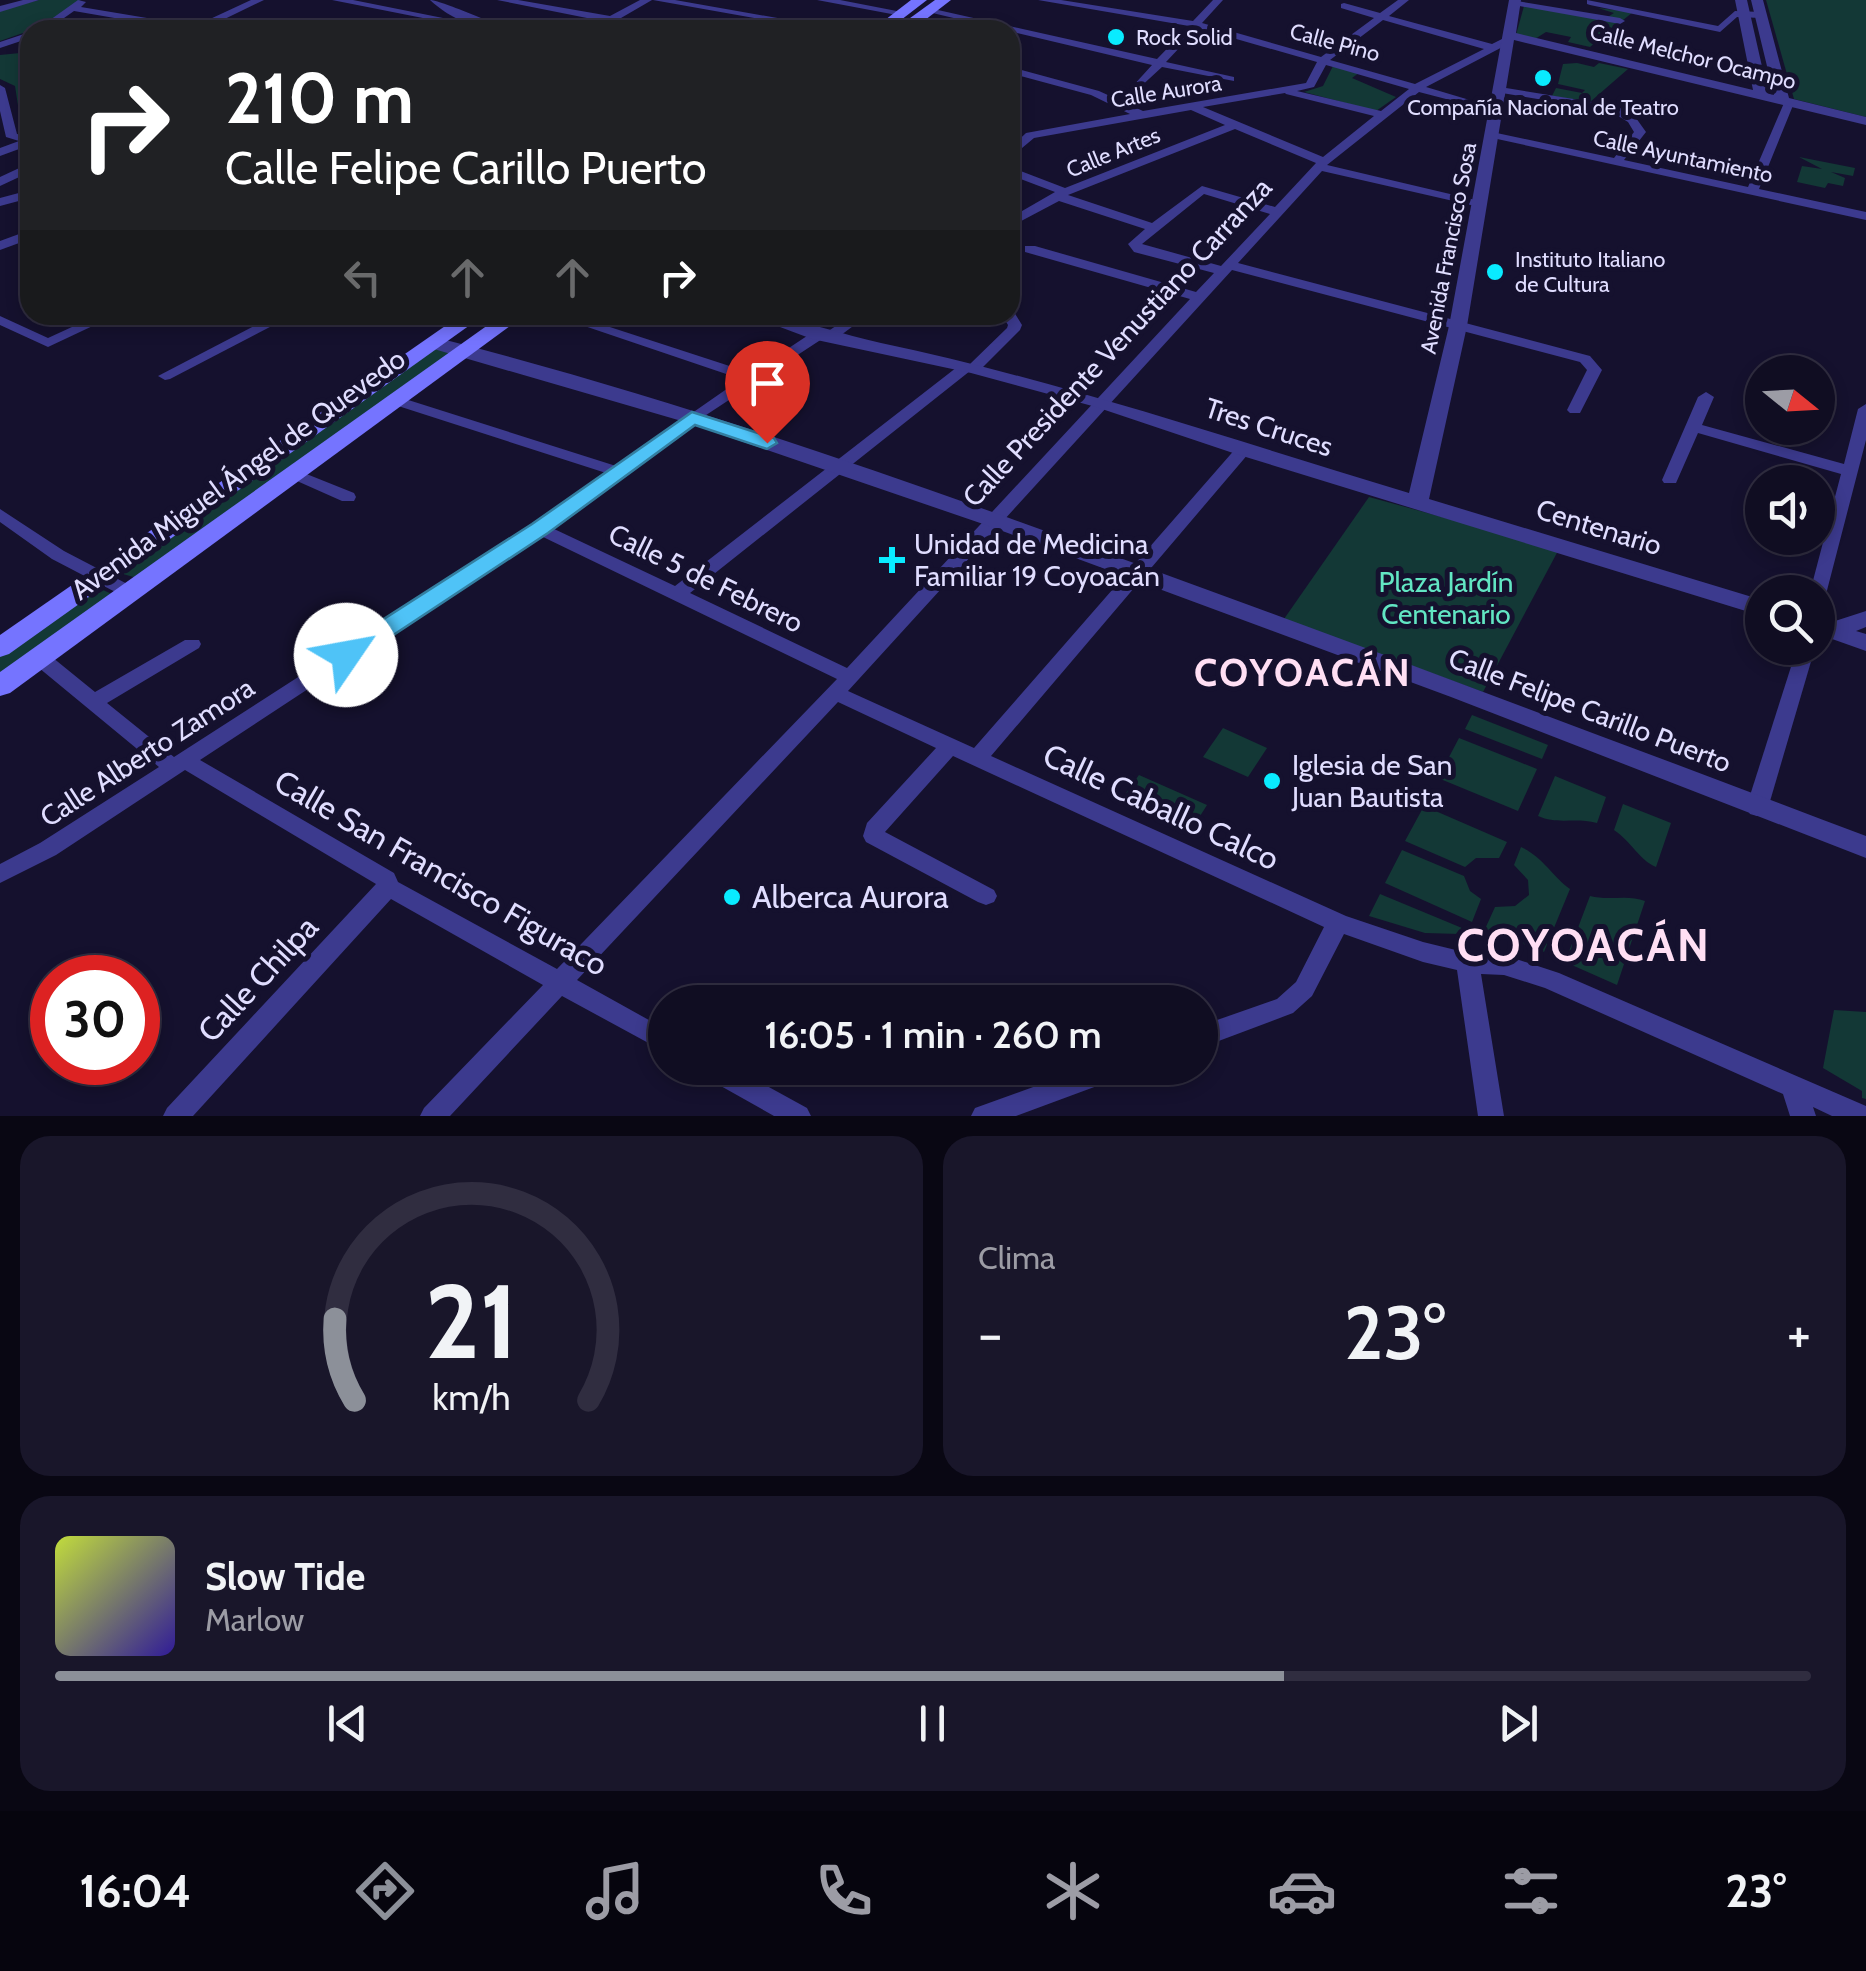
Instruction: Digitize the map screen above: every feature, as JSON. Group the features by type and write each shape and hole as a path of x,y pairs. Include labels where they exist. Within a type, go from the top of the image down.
{"main road":[{"path":"893,20 902,13 944,0"},
{"name":"Avenida Miguel Ángel de Quevedo","path":"0,648 457,325"},
{"name":"Avenida Miguel Ángel de Quevedo","path":"0,686 501,325"}],"street":[{"path":"0,5 34,0"},
{"path":"56,20 85,0"},
{"path":"217,20 260,0"},
{"path":"338,0 426,20"},
{"path":"423,0 443,20"},
{"path":"436,0 467,20"},
{"path":"502,0 611,20 647,0"},
{"path":"658,0 779,20"},
{"path":"822,0 902,13"},
{"name":"Calle Pino","path":"1042,0 1196,24 1496,111"},
{"path":"1137,87 1218,0"},
{"name":"Calle Aurora","path":"1020,140 1310,85 1323,60 1377,16 1404,0"},
{"path":"1752,192 1786,102 1756,0"},
{"path":"1515,1 1620,21"},
{"name":"Avenida Francisco Sosa","path":"1417,503 1458,326 1500,90 1503,41 1515,1"},
{"path":"1570,12 1592,1 1720,29 1743,7"},
{"path":"924,6 984,20"},
{"path":"1344,6 1503,41"},
{"path":"1743,7 1761,15"},
{"path":"1743,7 1762,95"},
{"path":"72,8 139,20"},
{"path":"1020,29 1230,79"},
{"name":"Calle Presidente Venustiano Carranza","path":"433,1116 842,685 1322,164 1418,87 1503,41"},
{"name":"Calle Melchor Ocampo","path":"1503,41 1762,95 1866,121"},
{"path":"1020,73 1095,93 1144,116"},
{"path":"0,88 12,137 20,138"},
{"path":"1500,90 1620,112 1640,132 1618,162"},
{"path":"1285,91 1382,115"},
{"path":"1194,108 1322,164 1480,205"},
{"name":"Calle Artes","path":"1020,217 1061,194 1235,125"},
{"name":"Calle Ayuntamiento","path":"1492,135 1866,216"},
{"path":"1020,176 1151,226"},
{"path":"1278,212 1202,190 1134,242 1136,248 1585,358 1594,370 1575,410"},
{"path":"1030,249 1197,298"},
{"path":"0,320 48,343 87,325"},
{"path":"165,376 266,325"},
{"path":"590,325 752,378"},
{"name":"Tres Cruces","path":"787,325 823,337 970,367 1104,404 1417,503"},
{"name":"Calle Alberto Zamora","path":"0,874 48,849 540,528 752,378 844,325"},
{"path":"676,595 970,367 1015,325"},
{"name":"Calle Felipe Carillo Puerto","path":"434,343 692,418 994,520 1442,684 1866,847"},
{"path":"1670,480 1706,397"},
{"path":"397,401 618,472"},
{"path":"1824,575 1866,409"},
{"path":"1693,427 1850,471"},
{"path":"977,758 1242,450"},
{"path":"294,474 348,497"},
{"name":"Centenario","path":"1417,503 1745,603"},
{"path":"1,517 58,555 129,592"},
{"name":"Calle 5 de Febrero","path":"540,528 676,595 842,685"},
{"path":"1835,626 1866,618"},
{"path":"1835,632 1866,642"},
{"path":"93,702 192,644"},
{"name":"Calle San Francisco Figuraco","path":"40,658 178,764 386,879 388,887 648,1030"},
{"path":"1757,808 1801,665"},
{"name":"Calle Caballo Calco","path":"842,685 950,746 1338,923 1468,963 1504,964 1552,980 1860,1116"},
{"path":"950,746 875,828 874,836 986,896"},
{"name":"Calle Chilpa","path":"176,1116 388,887"},
{"path":"1218,1030 1285,1006 1304,989 1338,923"},
{"path":"1468,963 1490,1116"},
{"path":"742,1085 798,1116"},
{"path":"984,1116 1041,1085"},
{"path":"1792,1085 1803,1116"}],"green space":[{"path":"39,0 81,0 52,20 20,20 20,34 0,41 0,10"},
{"path":"1766,0 1866,0 1866,117 1794,99"},
{"path":"1524,6 1606,18 1614,13 1598,8 1633,12 1590,47 1568,42 1571,37 1546,32 1535,39 1516,35"},
{"path":"20,53 20,118 15,86 0,79 0,55"},
{"path":"1334,64 1360,72 1352,78 1396,97 1376,111 1304,92 1323,86"},
{"path":"1563,64 1628,69 1590,102 1552,96 1556,88 1582,93 1585,90 1558,84"},
{"path":"1799,157 1855,168 1853,176 1831,172 1845,178 1843,186 1828,183 1825,188 1797,182 1802,166 1822,169"},
{"path":"436,348 453,353 137,578 116,572"},
{"name":"Plaza Jardín Centenario","path":"1369,497 1559,549 1483,692 1284,619"},
{"path":"96,587 112,594 0,677 0,656"},
{"path":"1472,715 1548,745 1542,759 1465,729"},
{"path":"1223,728 1267,748 1248,777 1203,757"},
{"path":"1459,738 1537,769 1518,811 1438,778"},
{"path":"1139,775 1207,805 1190,832 1121,800"},
{"path":"1555,776 1606,797 1597,823 1538,816"},
{"path":"1623,804 1671,823 1656,867 1614,830"},
{"path":"1424,806 1507,842 1499,858 1476,858 1465,867 1405,841"},
{"path":"1521,847 1570,889 1544,952 1485,929 1495,907 1515,906 1529,895 1528,880 1514,865"},
{"path":"1402,850 1464,876 1470,891 1481,899 1472,922 1385,883"},
{"path":"1380,894 1462,928 1460,934 1425,933 1369,916"},
{"path":"1590,896 1645,901 1617,985 1565,962"},
{"path":"1834,1010 1866,1012 1866,1099 1862,1098 1862,1091 1823,1068"}],"place":[{"name":"Rock Solid","path":"1116,37"},
{"name":"Compañía Nacional de Teatro","path":"1543,78"},
{"name":"Instituto Italiano de Cultura","path":"1495,272"},
{"name":"Unidad de Medicina Familiar 19 Coyoacán","path":"892,560"},
{"name":"Iglesia de San Juan Bautista","path":"1272,781"},
{"name":"Alberca Aurora","path":"732,897"}],"district":[{"name":"COYOACÁN","path":"1303,673"},
{"name":"COYOACÁN","path":"1584,945"}],"route":[{"path":"346,655 540,528 692,418 767,443"}]}
